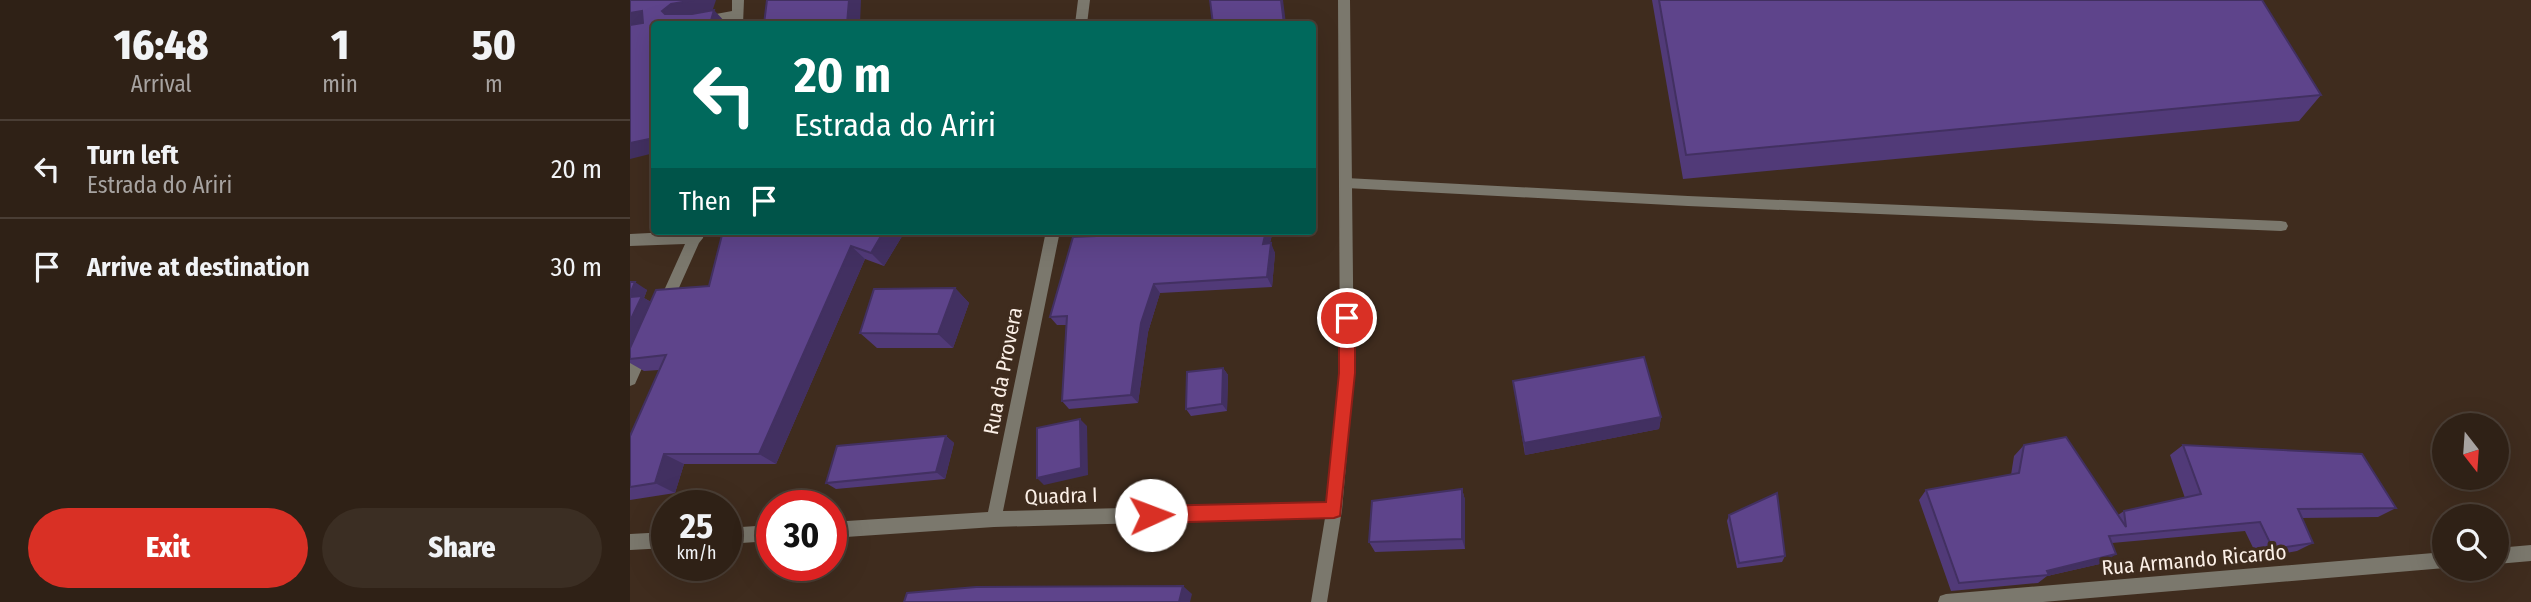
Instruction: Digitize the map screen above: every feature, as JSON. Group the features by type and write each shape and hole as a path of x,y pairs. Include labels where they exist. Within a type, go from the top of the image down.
{"street":[{"path":"716,21 738,19 738,0"},
{"path":"1081,21 1083,0"},
{"path":"1325,602 1319,602 1334,510 1347,373 1344,0"},
{"path":"1346,183 1688,201 2281,226"},
{"path":"630,240 685,235"},
{"path":"630,379 696,235"},
{"name":"Rua da Provera","path":"994,519 1052,235"},
{"name":"Quadra I","path":"847,529 994,519 1334,510"},
{"path":"630,542 651,541"},
{"path":"2509,555 2531,553"},
{"name":"Rua Armando Ricardo","path":"1947,602 2432,561"}],"building":[{"path":"630,0 694,0 671,4 662,11 665,14 692,14 714,10 711,21 651,21 651,139 630,143 630,25 643,23 642,11 630,13"},
{"path":"767,0 849,0 847,21 764,21"},
{"path":"1210,0 1281,0 1284,21 1213,21"},
{"path":"1659,0 2262,0 2321,95 1686,155"},
{"path":"722,235 882,235 871,253 851,246 759,454 664,454 655,483 630,487 630,436 666,355 630,359 630,348 656,290 709,286"},
{"path":"1265,235 1263,244 1271,243 1267,277 1154,284 1141,323 1131,395 1062,401 1067,316 1050,317 1073,237"},
{"path":"955,288 938,334 860,333 874,289"},
{"path":"642,296 630,321 630,297"},
{"path":"1644,357 1661,417 1524,443 1513,381"},
{"path":"1223,368 1222,404 1186,409 1187,372"},
{"path":"1080,419 1081,468 1037,478 1037,428"},
{"path":"946,436 936,472 826,483 837,446"},
{"path":"2066,437 2126,527 2124,511 2201,494 2183,445 2362,454 2396,508 2298,509 2313,543 2273,549 2260,522 2109,536 2116,554 2047,571 2049,575 1959,583 1926,490 2019,473 2024,445"},
{"path":"1462,489 1462,539 1369,542 1372,501"},
{"path":"1777,493 1785,556 1739,563 1729,515"},
{"path":"1183,586 1179,602 904,602 907,593 976,587"}],"route":[{"path":"1151,515 1334,510 1347,373 1347,318"}]}
